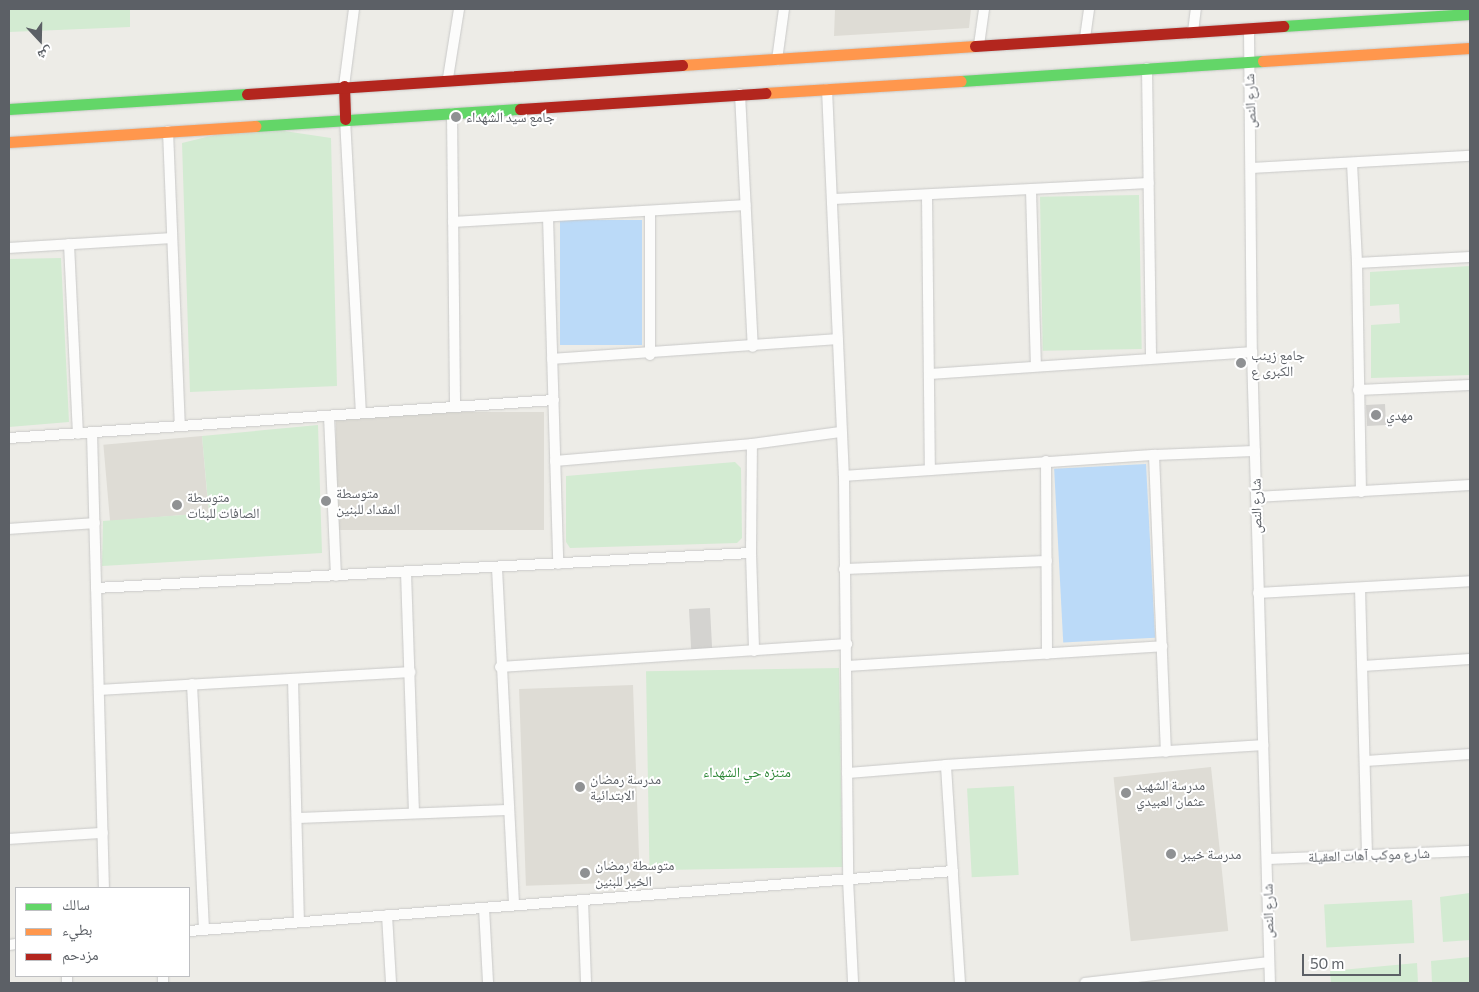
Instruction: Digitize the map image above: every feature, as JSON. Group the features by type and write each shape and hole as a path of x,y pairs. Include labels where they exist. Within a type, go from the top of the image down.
{"main road":[{"path":"9,109 448,78 776,60 1085,38 1249,29 1429,13 1470,14"},
{"path":"9,142 1470,48"},
{"path":"344,86 345,119"}],"street":[{"path":"344,86 354,9"},
{"path":"448,78 459,9"},
{"path":"776,60 784,9"},
{"path":"979,45 984,9"},
{"path":"1085,38 1089,9"},
{"path":"1193,32 1196,9"},
{"name":"شارع النص","path":"1249,29 1252,168 1252,352 1270,983"},
{"path":"1147,68 1151,358"},
{"path":"827,90 834,199 840,432 844,476 848,879 853,983"},
{"path":"740,94 753,347"},
{"path":"452,113 455,407"},
{"path":"345,119 360,414"},
{"path":"168,131 180,426"},
{"path":"1252,168 1470,156"},
{"path":"1352,163 1357,263 1361,492"},
{"path":"834,199 1149,184"},
{"path":"1031,190 1036,365"},
{"path":"927,195 931,374 930,468"},
{"path":"453,222 746,205"},
{"path":"650,211 650,355"},
{"path":"548,217 558,564"},
{"path":"9,248 172,238"},
{"path":"69,244 78,434"},
{"path":"1357,263 1470,257"},
{"path":"552,359 650,355 837,339"},
{"path":"931,374 1036,365 1252,352"},
{"path":"1358,390 1470,385"},
{"path":"9,438 554,400"},
{"path":"329,416 336,576"},
{"path":"92,432 104,887"},
{"path":"555,461 752,444 840,432"},
{"path":"752,444 754,651"},
{"path":"844,476 930,468 1255,451"},
{"path":"1154,455 1166,752"},
{"path":"1046,461 1047,654"},
{"path":"1256,497 1470,484"},
{"path":"9,529 95,523"},
{"path":"96,588 752,553"},
{"path":"844,569 1047,561"},
{"path":"497,568 500,667 514,905"},
{"path":"406,572 414,811"},
{"path":"1258,594 1470,581"},
{"path":"1360,588 1367,761 1367,855"},
{"path":"500,667 847,644"},
{"path":"847,666 1162,646"},
{"path":"1363,666 1470,659"},
{"path":"99,690 410,672"},
{"path":"293,678 299,922"},
{"path":"192,684 204,930"},
{"path":"847,773 1263,745"},
{"path":"1367,761 1470,754"},
{"path":"946,765 960,983"},
{"path":"296,818 414,811 508,810"},
{"path":"9,839 103,833"},
{"name":"شارع موكب آهات العقيلة","path":"1267,859 1470,851"},
{"path":"190,931 953,870"},
{"path":"583,900 586,983"},
{"path":"484,908 488,983"},
{"path":"387,915 391,983"},
{"path":"1085,983 1269,962"}],"shaded area":[{"path":"835,9 971,9 969,28 834,36"},
{"path":"336,412 544,412 544,530 336,530"},
{"path":"202,436 209,513 110,521 103,445"},
{"name":"مدرسة رمضان الابتدائية","path":"633,685 640,882 526,886 519,689"},
{"name":"مدرسة خيبر","path":"1211,767 1228,931 1131,941 1114,777"}],"green space":[{"path":"9,9 130,9 130,27 9,32"},
{"path":"251,126 331,138 337,386 190,392 182,143"},
{"path":"1139,195 1142,349 1043,351 1040,197"},
{"path":"61,258 69,422 9,427 9,259"},
{"path":"1470,266 1470,375 1371,378 1371,325 1400,323 1399,304 1370,306 1370,272"},
{"path":"318,425 322,553 102,566 103,521 209,513 202,436"},
{"path":"735,462 741,468 742,538 737,543 570,548 566,542 566,476"},
{"name":"متنزه حي الشهداء","path":"839,668 842,867 650,870 646,671"},
{"path":"1014,786 1019,875 972,877 967,788"},
{"path":"1470,893 1470,940 1443,942 1440,897"},
{"path":"1412,900 1414,943 1326,948 1324,905"},
{"path":"1470,957 1470,983 1432,983 1431,961"},
{"path":"1417,963 1418,983 1331,983 1330,971"}],"water":[{"path":"560,220 642,220 642,345 560,345"},
{"path":"1146,464 1155,638 1063,643 1054,469"}],"building":[{"name":"مهدي","path":"1385,404 1386,425 1367,426 1366,405"},
{"path":"710,608 712,650 691,651 689,609"}],"traffic: fast":[{"path":"1283,26 1470,14"},
{"path":"961,81 1263,61"},
{"path":"9,109 247,94"},
{"path":"255,126 520,109"}],"traffic: slow":[{"path":"682,65 975,46"},
{"path":"1263,61 1470,48"},
{"path":"765,93 961,81"},
{"path":"9,142 255,126"}],"traffic: jam":[{"path":"975,46 1283,26"},
{"path":"247,94 682,65"},
{"path":"344,86 345,119"},
{"path":"520,109 765,93"}],"place":[{"name":"جامع سيد الشهداء","path":"456,117"},
{"name":"جامع زينب الكبرى ع","path":"1241,363"},
{"name":"مهدي","path":"1376,415"},
{"name":"متوسطة المقداد للبنين","path":"326,501"},
{"name":"متوسطة الصافات للبنات","path":"177,505"},
{"name":"مدرسة رمضان الابتدائية","path":"580,787"},
{"name":"مدرسة الشهيد عثمان العبيدي","path":"1126,793"},
{"name":"مدرسة خيبر","path":"1171,854"},
{"name":"متوسطة رمضان الخير للبنين","path":"585,873"}]}
